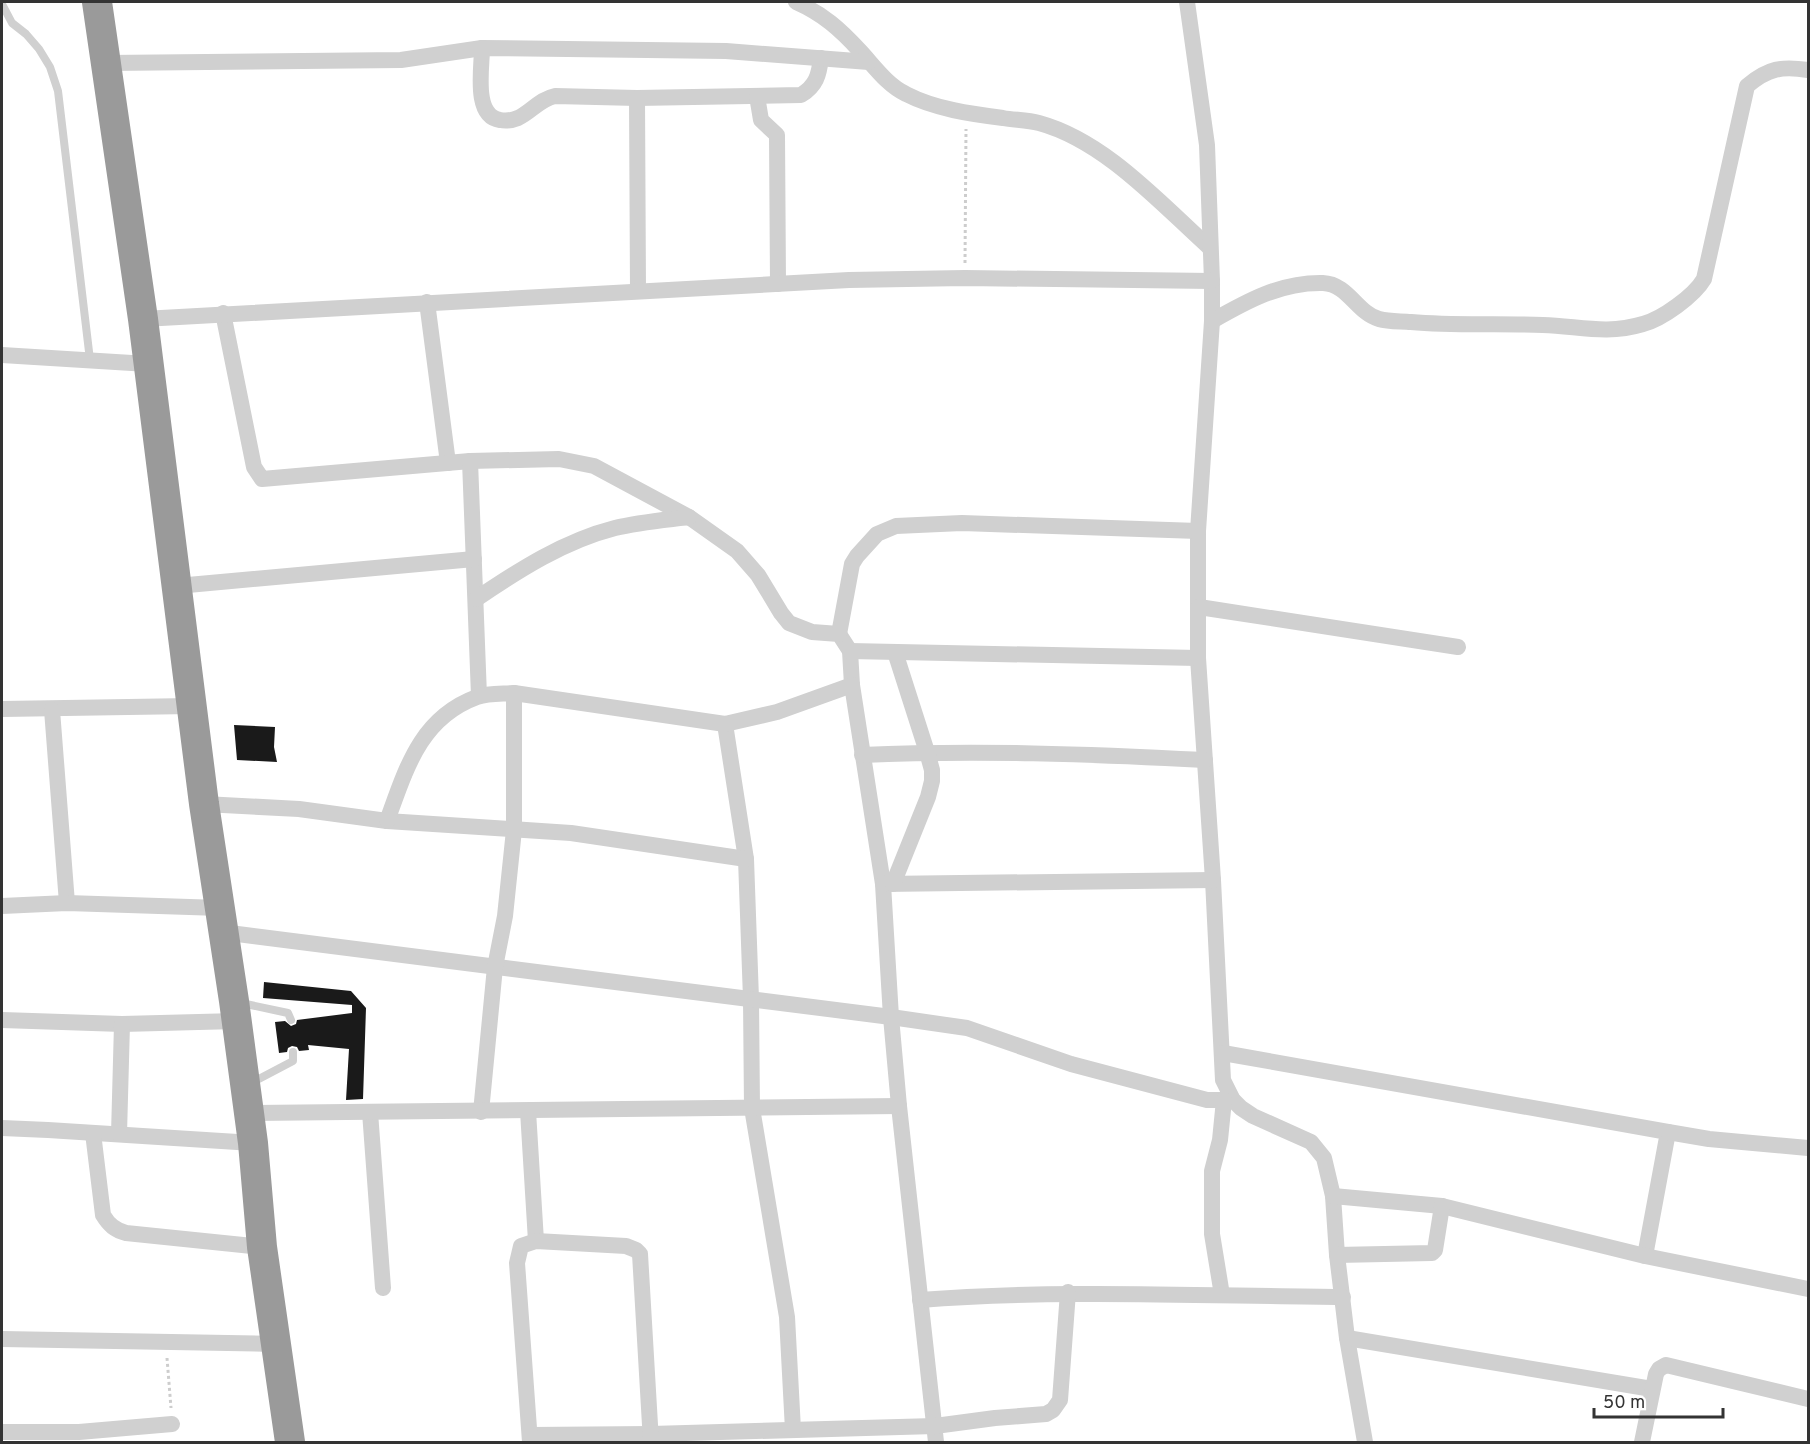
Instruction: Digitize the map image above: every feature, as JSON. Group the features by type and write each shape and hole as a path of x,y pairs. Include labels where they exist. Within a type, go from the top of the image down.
{"highway":[{"path":"97,2 143,319 191,706 253,1143 262,1247 290,1443"}],"street":[{"path":"796,2 828,19 885,79 904,93 927,104 1036,122 1059,130 1086,144 1120,168 1210,248"},
{"path":"1187,2 1207,145 1212,281 1212,321 1198,531 1198,658 1213,880 1223,1080 1228,1100 1212,1171 1212,1234 1221,1294"},
{"path":"482,48 482,102 486,113 498,120 516,119 548,97 555,96 637,98 801,94 809,90 819,74 821,58"},
{"path":"107,63 401,60 482,48 726,51 869,62"},
{"path":"1212,321 1266,292 1298,285 1325,283 1346,292 1365,312 1379,319 1428,324 1544,325 1600,331 1646,323 1690,295 1704,279 1747,86 1759,76 1773,70 1790,68 1809,70"},
{"path":"757,96 761,120 777,135 778,284"},
{"path":"637,98 638,291"},
{"path":"143,319 778,284 965,278 1212,281"},
{"path":"427,302 448,463"},
{"path":"223,313 254,467 262,479 470,461 559,459 594,466 689,517 737,551 758,575 789,624 812,632 839,634"},
{"path":"2,356 148,364"},
{"path":"470,461 479,696"},
{"path":"476,599 551,552 593,535 616,528 689,517"},
{"path":"935,1434 891,1017 888,884 862,755 852,685 850,651 839,634 852,564 877,534 896,526 962,523 1198,531"},
{"path":"177,586 474,559"},
{"path":"1199,608 1458,647"},
{"path":"850,651 1198,658"},
{"path":"888,884 931,788 932,770 895,652"},
{"path":"387,821 406,768 418,745 449,711 479,696 514,693 725,724 777,712 852,685"},
{"path":"482,1112 495,967 505,916 514,830 514,693"},
{"path":"2,709 191,706"},
{"path":"52,710 67,903"},
{"path":"725,724 746,859 752,1108 787,1317 793,1430"},
{"path":"862,755 927,752 1073,753 1205,760"},
{"path":"204,804 299,809 387,821 571,834 746,859"},
{"path":"888,884 1213,880"},
{"path":"2,906 67,903 221,920 495,967 967,1028 1071,1064 1207,1100 1228,1100 1253,1116 1311,1142 1324,1158 1334,1196 1337,1255 1347,1338 1365,1443"},
{"path":"2,1020 122,1024 235,1011"},
{"path":"119,1134 122,1024"},
{"path":"1223,1053 1710,1139 1809,1148"},
{"path":"247,1100 370,1112 899,1106"},
{"path":"528,1111 536,1241"},
{"path":"370,1112 383,1288"},
{"path":"2,1128 253,1143"},
{"path":"93,1132 103,1215 108,1223 117,1230 126,1233 262,1247"},
{"path":"1645,1256 1668,1132"},
{"path":"1334,1196 1442,1206 1645,1256 1809,1289"},
{"path":"1337,1255 1432,1253 1435,1250 1442,1206"},
{"path":"651,1438 640,1254 626,1246 536,1241 521,1246 517,1263 530,1439 651,1438 774,1436 793,1430 935,1434 995,1418 1040,1415 1053,1410 1060,1400 1068,1292"},
{"path":"920,1300 1068,1292 1343,1297"},
{"path":"1347,1338 1652,1389"},
{"path":"2,1339 277,1344"},
{"path":"1642,1443 1652,1389 1659,1369 1670,1365 1809,1399"},
{"path":"2,1432 79,1432 172,1424"}],"lane":[{"path":"2,4 12,23 39,49 50,67 58,91 90,360"},
{"path":"235,1011 288,1013 291,1020"},
{"path":"247,1100 293,1060 293,1052"}],"path":[{"path":"965,278 966,112"},
{"path":"166,1342 172,1424"}],"building":[{"path":"234,725 275,727 274,747 277,762 237,760"},
{"path":"264,982 351,991 366,1008 363,1099 346,1100 349,1049 308,1045 309,1050 299,1051 297,1047 292,1046 287,1052 279,1053 275,1022 285,1021 291,1026 296,1024 297,1020 352,1013 352,1005 263,998"}]}
